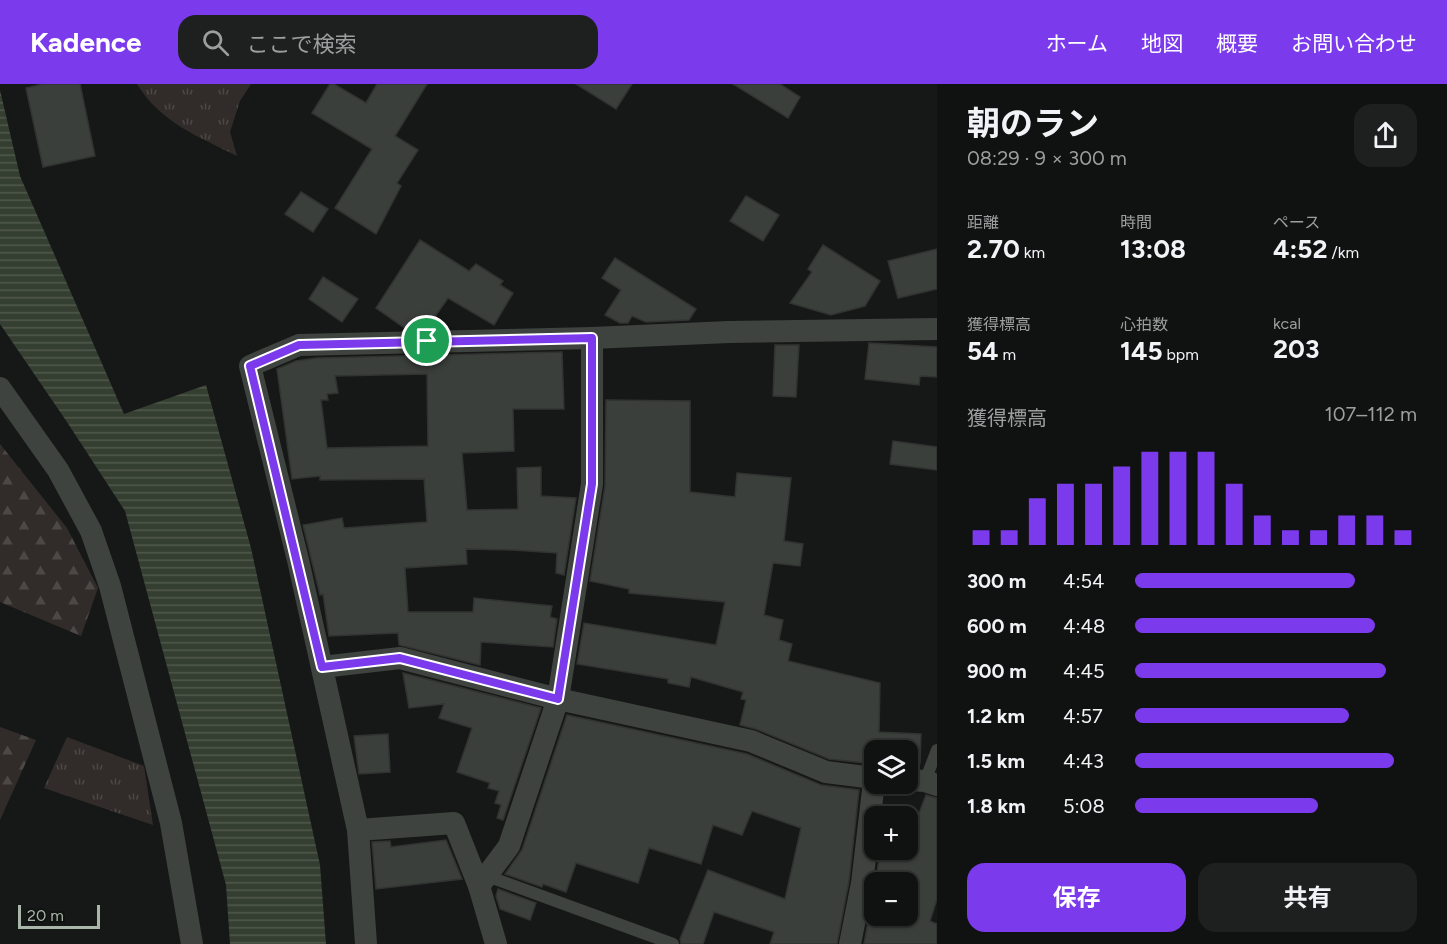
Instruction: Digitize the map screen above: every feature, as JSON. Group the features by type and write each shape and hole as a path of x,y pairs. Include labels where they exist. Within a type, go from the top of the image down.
{"street":[{"path":"366,944 358,830 322,667 250,366 299,345 592,338 729,332 937,329"},
{"path":"483,881 509,846 558,699 592,484 592,338"},
{"path":"0,388 58,470 92,531 110,586 171,823 192,944"},
{"path":"322,667 400,658 558,699 751,741 826,772 864,778"},
{"path":"850,944 862,883 872,794"},
{"path":"358,830 454,823 483,881 496,944"}],"lane":[{"path":"923,782 937,750"},
{"path":"483,881 673,944"}],"green space":[{"path":"137,84 251,84 240,101 230,132 237,156 181,127 157,109"},
{"path":"0,444 67,528 98,588 81,636 0,602"},
{"path":"0,727 36,740 0,820"},
{"path":"67,737 144,766 153,825 44,788"}],"shaded area":[{"path":"0,90 20,176 124,414 206,385 251,548 320,865 326,944 230,944 226,885 125,511 0,324"}],"building":[{"path":"43,84 80,84 95,156 43,167 26,88"},
{"path":"330,84 334,84 366,103 377,84 427,84 395,136 418,150 397,183 401,186 376,234 335,208 372,149 312,113"},
{"path":"576,84 632,84 616,109"},
{"path":"733,84 780,84 800,97 788,118"},
{"path":"301,192 328,209 313,232 285,214"},
{"path":"746,196 779,215 763,241 730,221"},
{"path":"420,240 469,271 476,264 503,281 500,285 513,293 494,325 448,298 427,328 406,329 376,308"},
{"path":"823,245 880,281 865,306 831,315 790,303 812,272 808,269"},
{"path":"937,249 937,289 898,298 888,261"},
{"path":"615,258 696,309 689,320 646,322 632,316 628,323 620,323 605,315 621,290 602,278"},
{"path":"323,277 358,299 342,322 309,299"},
{"path":"869,343 937,347 937,377 920,376 919,385 865,379"},
{"path":"775,345 799,345 796,397 773,396"},
{"path":"562,352 564,409 513,409 514,451 462,453 467,510 518,509 517,468 541,467 541,496 576,498 564,575 556,573 557,553 513,550 466,549 467,564 405,568 408,612 473,612 474,598 552,606 550,617 557,619 553,647 481,642 480,665 399,645 398,633 329,636 323,594 320,595 303,525 342,518 344,528 427,522 424,479 320,480 320,476 292,479 277,369 296,361 317,358","holes":["427,374 428,446 327,448 321,400 328,400 327,394 338,393 335,376"]},
{"path":"606,400 690,401 690,492 735,497 737,473 791,478 784,541 803,544 800,566 773,563 764,615 783,620 779,640 792,644 788,661 880,683 879,732 921,734 920,763 918,763 918,740 864,740 864,763 829,759 756,729 740,725 746,700 741,699 743,692 691,677 689,687 668,683 668,679 577,664 584,623 716,645 725,602 629,593 629,589 590,581 605,486"},
{"path":"893,441 937,447 937,470 890,464"},
{"path":"403,673 541,708 503,820 497,818 501,805 495,803 499,791 488,788 490,783 457,772 472,728 439,718 444,704 409,708"},
{"path":"567,715 747,754 821,785 859,790 849,881 837,944 770,944 774,932 714,912 703,944 681,944 680,939 708,870 785,899 801,828 752,811 742,835 713,825 701,864 649,848 638,883 576,863 566,892 543,884 542,887 505,874 522,850"},
{"path":"388,734 390,772 359,774 354,736"},
{"path":"926,795 937,798 937,899 930,921 937,924 937,944 864,944 867,926 918,926 918,872 877,872 879,860 918,860 918,816"},
{"path":"446,840 462,879 376,889 372,842 390,841 391,847"},
{"path":"498,889 536,903 530,920 500,909 496,896"}],"route":[{"path":"592,338 592,484 558,699 400,658 322,667 250,366 299,345 427,341 592,338"}]}
